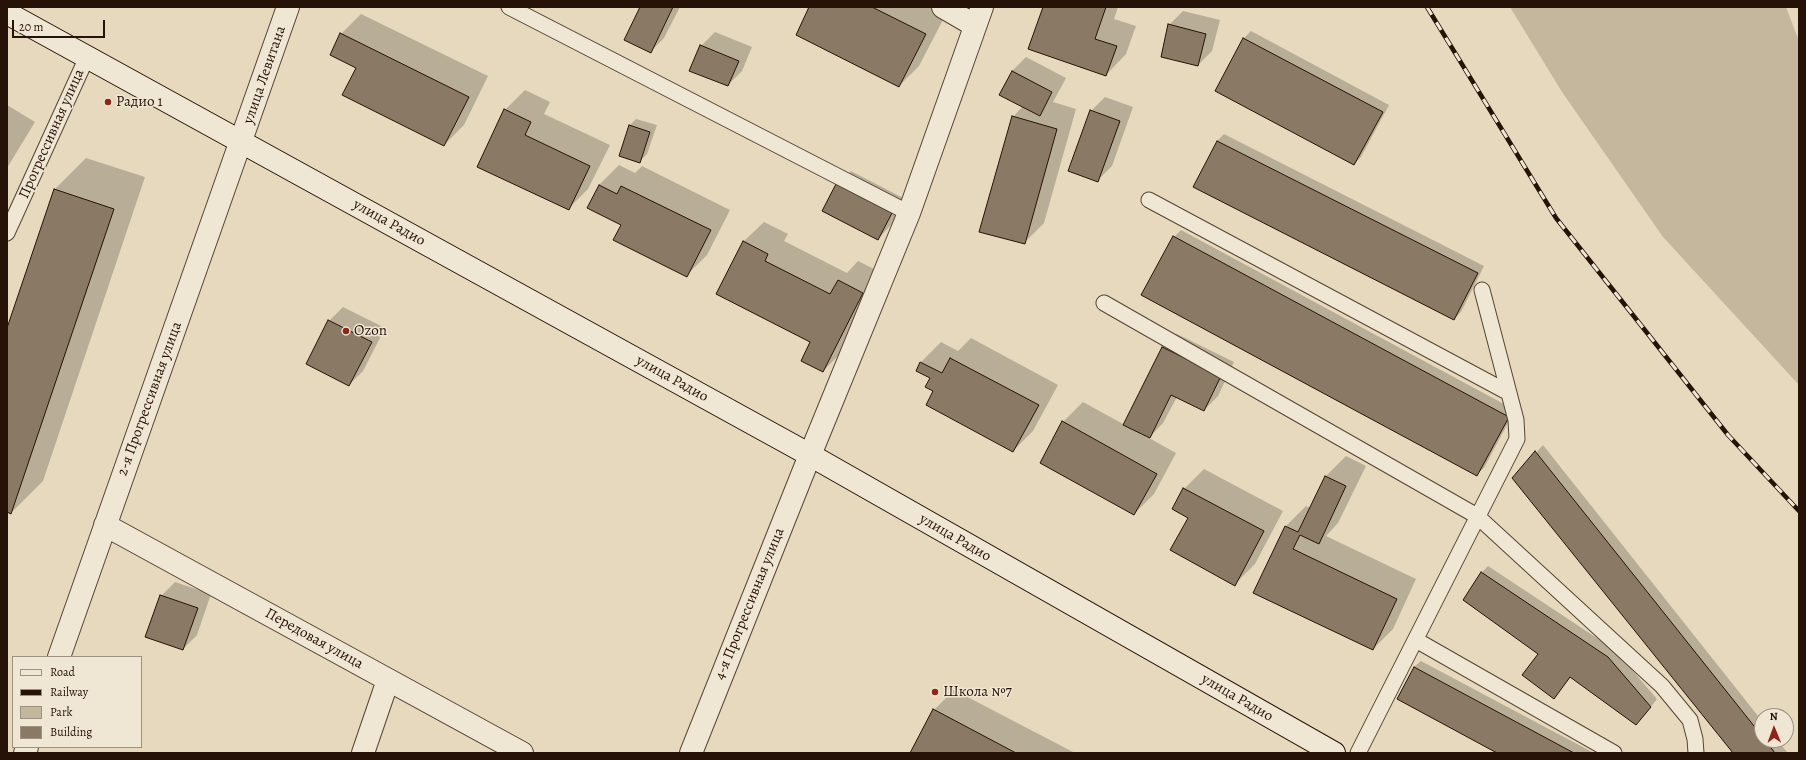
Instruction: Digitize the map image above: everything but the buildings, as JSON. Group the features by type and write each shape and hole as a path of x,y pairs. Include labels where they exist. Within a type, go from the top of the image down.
{"street":[{"name":"улица Левитана","path":"242,142 288,7"},
{"path":"943,7 978,16"},
{"name":"улица Радио","path":"7,13 810,455 1334,753"},
{"name":"4-я Прогрессивная улица","path":"691,753 810,455 909,213 978,16"},
{"name":"2-я Прогрессивная улица","path":"59,656 242,142"},
{"name":"Передовая улица","path":"105,525 522,753"},
{"path":"363,753 388,680"}],"lane":[{"path":"509,7 909,213"},
{"name":"Прогрессивная улица","path":"7,233 87,57"},
{"path":"1148,200 1509,393"},
{"path":"1358,753 1517,439 1516,420 1482,290"},
{"path":"1104,303 1477,516 1662,686 1690,720 1695,739 1696,753"},
{"path":"1416,640 1614,753"}],"green space":[{"path":"1510,7 1786,7 1799,41 1799,385 1663,237 1562,92"}],"railway":[{"path":"1427,7 1556,218 1728,435 1799,511"}],"place":[{"name":"Радио 1","path":"108,102"},
{"name":"Ozon","path":"346,331"},
{"name":"Школа №7","path":"935,692"}]}
